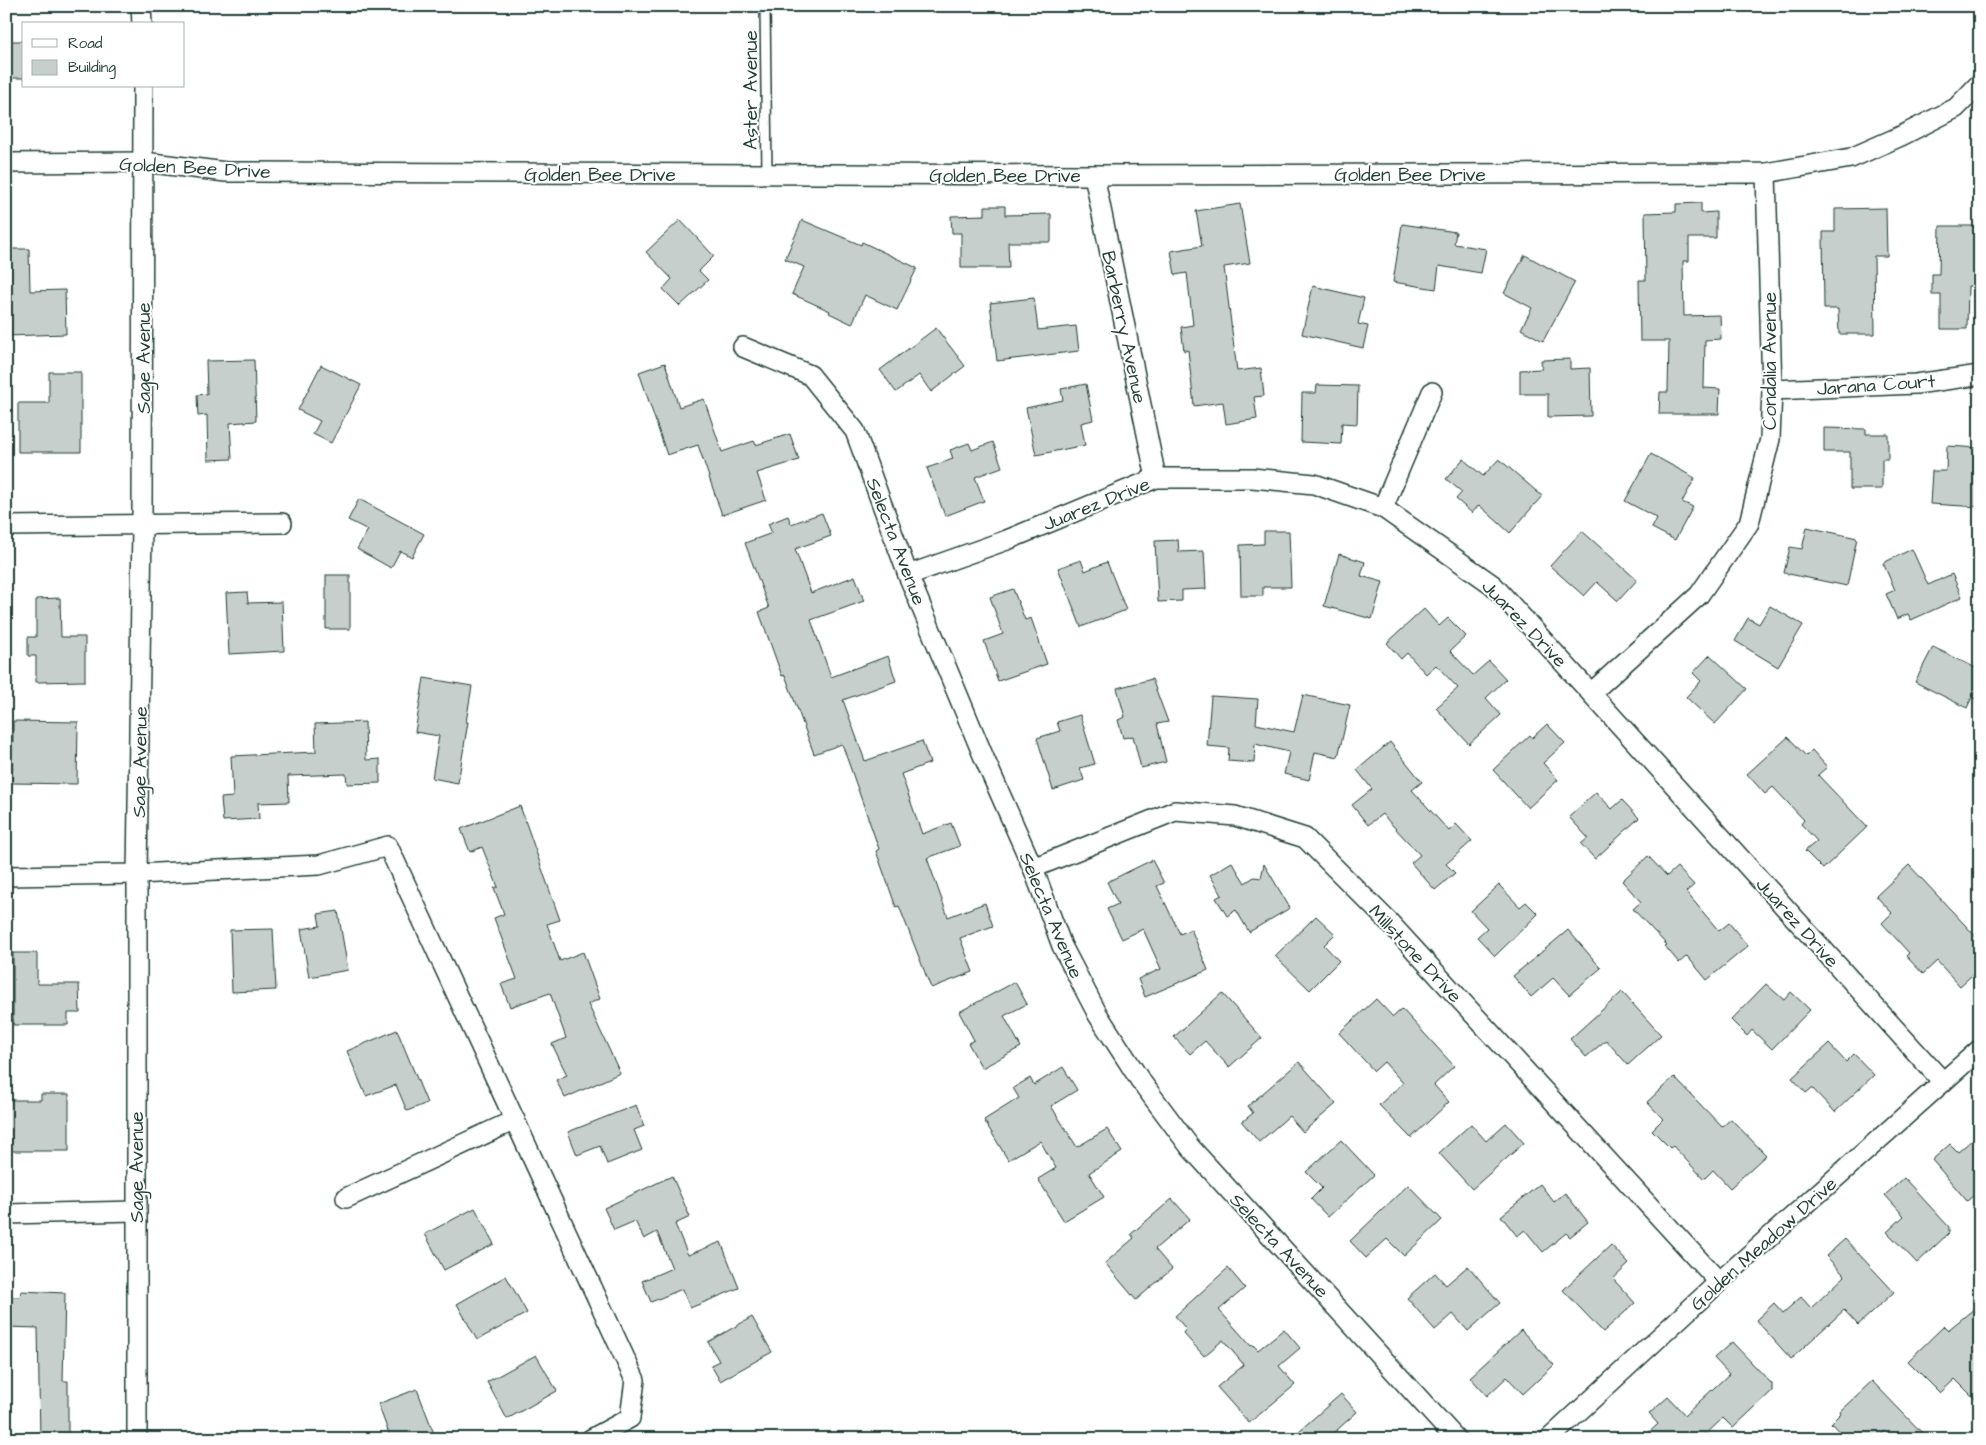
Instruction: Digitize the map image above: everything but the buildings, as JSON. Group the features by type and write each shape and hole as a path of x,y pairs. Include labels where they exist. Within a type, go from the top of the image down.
{"street":[{"path":"141,6 142,22"},
{"name":"Golden Bee Drive","path":"6,164 144,162 226,172 1094,175 1766,173 1851,158 1901,136 1956,108 1980,83"},
{"name":"Sage Avenue","path":"137,1439 137,874 142,525 143,88"},
{"name":"Condalia Avenue","path":"1591,693 1699,595 1749,523 1770,439 1772,390 1766,173"},
{"name":"Barberry Avenue","path":"1094,175 1156,478"},
{"name":"Selecta Avenue","path":"743,347 810,375 855,431 908,575 985,760 1033,868 1062,946 1098,1016 1140,1080 1190,1147 1456,1439"},
{"name":"Jarana Court","path":"1772,390 1916,384 1980,374"},
{"path":"1383,508 1432,392"},
{"name":"Juarez Drive","path":"908,575 1007,540 1156,478 1252,478 1314,484 1383,508 1492,584 1943,1082"},
{"path":"6,526 282,523"},
{"name":"Millstone Drive","path":"1033,868 1174,811 1235,816 1305,838 1388,921 1719,1282"},
{"path":"6,876 137,874 319,865 388,846 635,1380 630,1418 590,1439"},
{"name":"Golden Meadow Drive","path":"1549,1439 1719,1282 1980,1049"},
{"path":"346,1198 515,1120"},
{"path":"6,1214 136,1211"}],"lane":[{"name":"Aster Avenue","path":"766,6 767,174"}]}
